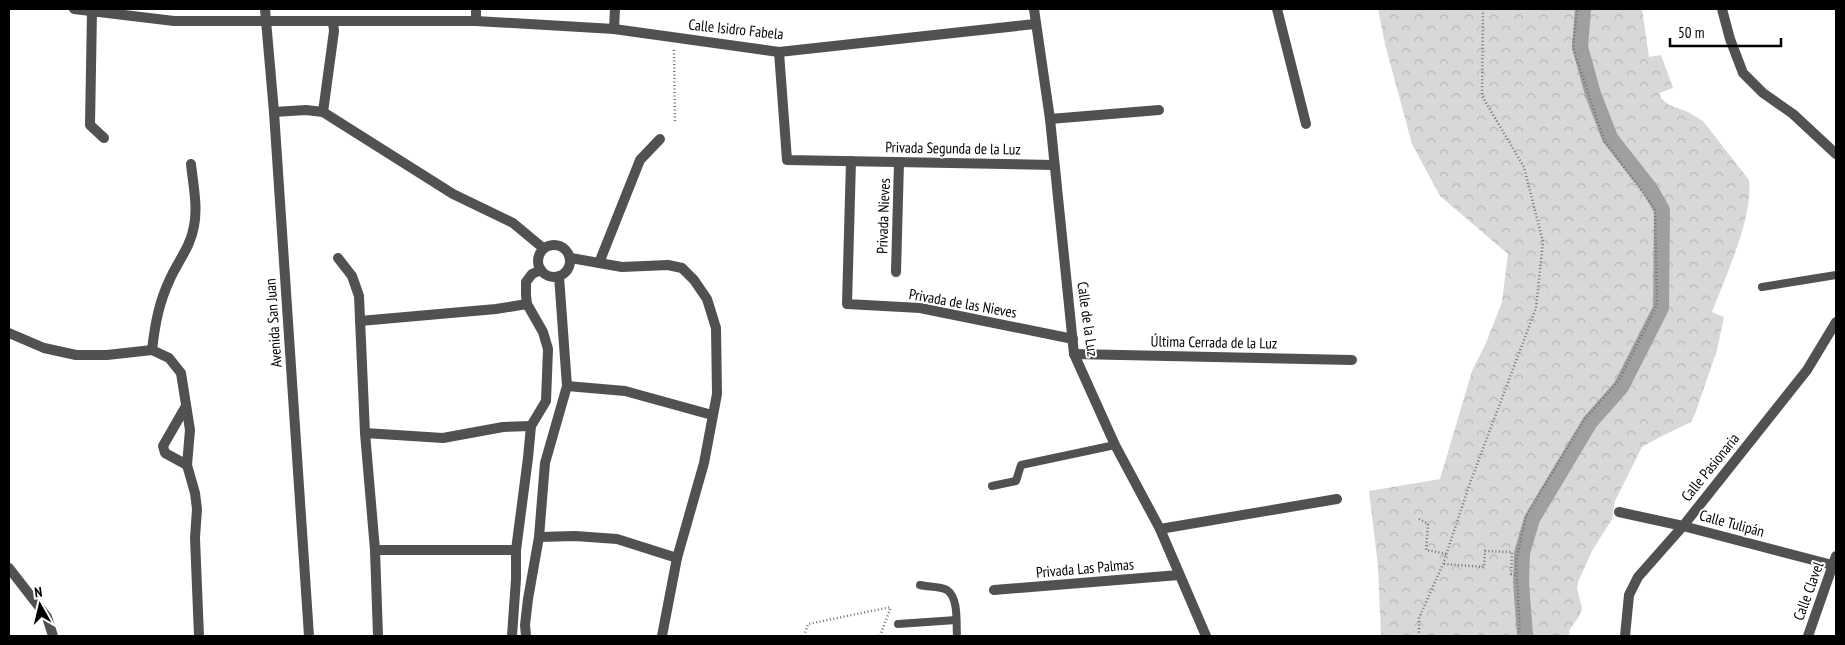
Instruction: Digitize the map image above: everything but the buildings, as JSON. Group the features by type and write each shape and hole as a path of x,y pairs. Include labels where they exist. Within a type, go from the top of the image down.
{"street":[{"name":"Calle Isidro Fabela","path":"83,9 174,21 476,21 614,29 779,52 1035,24"},
{"path":"83,9 90,125 104,138"},
{"name":"Avenida San Juan","path":"265,9 274,112 309,636"},
{"path":"476,9 476,21"},
{"path":"614,29 615,9"},
{"name":"Calle de la Luz","path":"1034,9 1050,119 1074,354 1115,446 1160,529 1206,636"},
{"path":"1277,9 1306,124"},
{"path":"1722,9 1730,39 1743,73 1763,93 1793,114 1836,154"},
{"path":"323,112 334,31 333,22"},
{"name":"Privada Segunda de la Luz","path":"779,52 787,160 1054,165"},
{"path":"274,112 306,110 323,112 453,194 513,222 543,248"},
{"path":"1050,119 1158,110"},
{"path":"599,263 640,160 660,140"},
{"name":"Privada de las Nieves","path":"851,161 847,304 920,308 1073,339"},
{"name":"Privada Nieves","path":"896,272 899,162"},
{"path":"152,350 155,322 161,299 170,277 188,247 194,226 195,202 191,164"},
{"path":"555,244 567,250 571,258 569,269 565,274 552,277 545,275 541,270 538,259 543,248 555,244"},
{"path":"338,258 352,276 359,296 364,433 375,550 378,636"},
{"path":"571,258 622,267 668,265 682,268 694,280 707,299 716,328 716,394 704,463 677,558 662,636"},
{"path":"512,636 516,550 531,426 546,400 548,349 543,332 527,304 526,282 532,274 541,270"},
{"path":"526,636 528,599 539,537 545,463 567,386 559,276"},
{"path":"360,321 496,309 527,304"},
{"name":"Calle Pasionaria","path":"1625,636 1629,595 1638,577 1683,526 1807,370 1836,322"},
{"path":"9,333 44,348 76,355 107,355 152,350 169,358 181,373 190,430 187,465 195,493 199,636"},
{"name":"Última Cerrada de la Luz","path":"1074,354 1352,360"},
{"path":"567,386 624,391 712,415"},
{"path":"186,406 163,446 164,454 187,465"},
{"path":"364,433 442,438 503,427 531,426"},
{"path":"1160,529 1337,499"},
{"name":"Calle Tulipán","path":"1619,512 1835,562"},
{"path":"539,537 575,536 616,539 677,558"},
{"path":"375,550 516,550"},
{"name":"Calle Clavel","path":"1808,636 1835,562"},
{"path":"9,568 47,616 53,636"},
{"name":"Privada Las Palmas","path":"994,590 1179,575"}],"lane":[{"path":"1762,286 1836,275"},
{"path":"992,486 1016,480 1021,465 1115,446"},
{"path":"920,586 946,589 951,594 954,600 957,636"},
{"path":"898,624 956,620"}],"path":[{"path":"1418,636 1419,618 1447,554 1470,483 1536,308 1543,242 1524,166 1482,96 1483,9"},
{"path":"1520,636 1516,561 1526,516 1585,419 1620,380 1657,305 1655,209 1604,140 1573,48 1578,9"},
{"path":"674,37 675,123"},
{"path":"1419,518 1428,524 1426,550 1447,554"},
{"path":"1443,564 1484,566 1485,551 1512,552 1511,574 1516,575"},
{"path":"804,636 808,624 891,607"}],"green space":[{"path":"1378,9 1642,9 1649,57 1661,55 1673,88 1659,93 1661,98 1669,105 1688,112 1703,121 1749,180 1747,211 1743,228 1731,265 1712,312 1724,317 1717,350 1695,414 1691,422 1642,447 1615,501 1612,519 1592,551 1578,582 1577,589 1582,608 1580,615 1570,629 1569,636 1381,636 1378,566 1369,491 1440,479 1472,371 1486,343 1502,302 1508,254 1440,196 1412,144 1385,44"}],"waterway":[{"path":"1525,636 1521,582 1522,553 1532,519 1590,422 1621,387 1661,308 1662,210 1650,189 1610,138 1593,94 1580,47 1583,9"}]}
